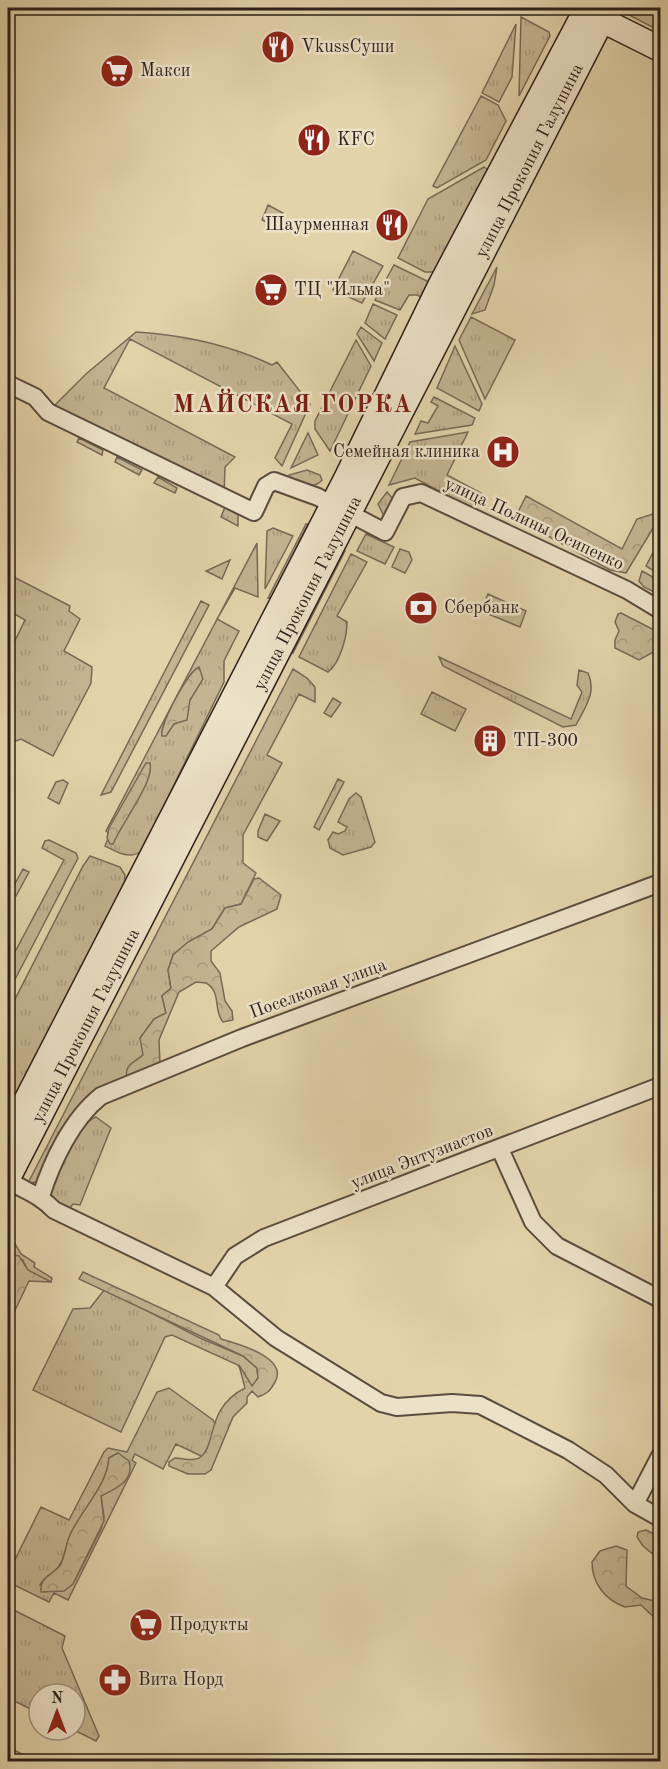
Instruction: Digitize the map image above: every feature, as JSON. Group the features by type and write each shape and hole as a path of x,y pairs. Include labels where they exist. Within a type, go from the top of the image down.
{"main road":[{"path":"592,11 660,49"},
{"name":"улица Прокопия Галушина","path":"8,1179 340,510 441,285 592,11"},
{"name":"улица Прокопия Галушина","path":"8,1136 340,510"}],"street":[{"name":"улица Полины Осипенко","path":"8,384 35,397 48,412 254,512 266,486 274,481 318,497 385,532 403,497 422,493 627,590 660,610"},
{"name":"Поселковая улица","path":"41,1196 75,1125 85,1110 101,1096 242,1038 660,883"},
{"name":"улица Энтузиастов","path":"214,1287 236,1256 264,1238 660,1086"},
{"path":"500,1149 533,1222 557,1246 660,1299"},
{"path":"8,1179 31,1194 41,1196 54,1210 214,1287 276,1338 381,1403 397,1407 452,1403 480,1405 568,1450 606,1475 635,1504 660,1518"},
{"path":"635,1504 660,1456"}],"green space":[{"path":"633,8 660,8 660,31 629,15"},
{"path":"521,17 549,32 550,36 519,96"},
{"path":"516,24 512,77 499,102 482,93"},
{"path":"481,96 498,105 506,121 486,160 437,188 433,186"},
{"path":"484,167 487,169 485,185 439,272 425,272 398,258 428,199"},
{"path":"268,205 283,213 275,227 262,220"},
{"path":"353,251 383,266 362,303 333,290"},
{"path":"394,265 429,282 430,287 425,299 417,295 409,295 400,310 375,300"},
{"path":"497,267 494,285 485,310 472,314"},
{"path":"373,304 397,315 385,339 365,323"},
{"path":"471,317 515,340 485,399 459,340"},
{"path":"361,327 382,343 374,361 357,334"},
{"path":"136,332 171,335 206,342 239,351 272,365 277,362 310,404 282,466 275,458 292,424 130,339 104,388 235,457 225,467 224,498 53,407 86,374"},
{"path":"356,340 371,366 330,451 315,429 315,421"},
{"path":"455,346 482,404 479,411 437,388"},
{"path":"434,397 475,418 472,425 415,434 421,421 428,423 438,406 431,402"},
{"path":"468,432 447,475 481,493 474,510 415,478 389,485 410,442"},
{"path":"308,433 318,455 291,468"},
{"path":"79,438 103,450 102,455 77,442"},
{"path":"117,457 142,470 139,475 115,462"},
{"path":"307,470 320,475 322,480 311,485 289,479 289,475"},
{"path":"158,477 177,488 175,493 154,483"},
{"path":"387,492 394,500 384,516 378,504"},
{"path":"526,496 622,549 637,519 656,513 655,525 626,573 610,570 515,518"},
{"path":"225,507 238,514 238,526 221,517"},
{"path":"308,524 272,597 268,598"},
{"path":"273,528 293,536 265,589 267,531"},
{"path":"366,534 394,547 385,564 357,551"},
{"path":"660,539 660,575 646,566"},
{"path":"257,543 258,597 235,588 219,616"},
{"path":"339,549 345,551 293,653 291,649"},
{"path":"400,549 409,552 412,560 405,573 392,567"},
{"path":"351,554 367,562 337,616 347,622 346,635 339,656 328,672 299,657"},
{"path":"230,560 222,579 206,571"},
{"path":"642,571 660,581 660,595 644,587 639,581"},
{"path":"8,574 70,606 69,611 80,619 64,651 92,667 91,683 53,756 21,739 8,744 8,655 25,620 8,610 8,589 11,582 8,580"},
{"path":"488,594 526,611 520,627 481,611"},
{"path":"201,601 209,605 111,792 101,795"},
{"path":"621,613 660,633 660,653 655,651 639,660 615,648 615,640 619,631 615,622 618,614"},
{"path":"217,619 239,631 224,661 224,682 142,851 132,855 119,853 105,846 110,834 106,831"},
{"path":"439,657 571,719 582,692 577,685 579,670 588,673 591,693 576,725 563,727 443,666"},
{"path":"199,667 203,679 190,700 187,720 174,724 166,736 162,736 162,730 175,699 188,678"},
{"path":"293,669 307,678 315,687 315,702 299,694 267,755 282,763 243,835 243,863 256,873 241,904 225,908 212,929 188,942 173,955 168,970 171,988 162,996 166,1013 154,1019 142,1036 143,1055 128,1068 128,1081 107,1090 37,1182 28,1183"},
{"path":"432,692 466,709 455,731 421,714"},
{"path":"333,698 341,703 331,717 324,713"},
{"path":"146,763 150,763 150,771 143,791 113,844 110,844 107,838 109,828"},
{"path":"338,779 344,782 319,830 314,827"},
{"path":"63,780 68,783 59,804 48,798 56,782"},
{"path":"356,793 361,797 375,842 371,847 343,855 330,848 328,840 333,832 338,834 345,831 347,827 338,822 349,799"},
{"path":"265,814 280,821 267,841 258,837"},
{"path":"49,840 76,853 78,858 8,993 8,965 64,860 42,848 45,841"},
{"path":"90,856 120,867 125,875 124,890 8,1114 8,1013"},
{"path":"23,869 29,872 16,896 10,893"},
{"path":"259,878 281,895 277,909 239,927 211,951 211,961 220,973 225,1001 232,1011 233,1020 223,1022 218,1013 214,991 206,983 196,982 179,992 159,1040 160,1064 128,1081 128,1068 143,1055 140,1038 154,1019 166,1013 162,996 171,988 168,970 173,955 188,942 212,929 225,908 241,904 254,879"},
{"path":"96,1117 111,1128 80,1205 73,1204 68,1210 50,1201 51,1193 60,1168 74,1141 89,1121"},
{"path":"8,1232 21,1254 35,1263 34,1267 52,1278 51,1282 27,1270 23,1260 8,1254"},
{"path":"8,1254 19,1256 28,1270 51,1282 29,1281 8,1325"},
{"path":"83,1272 219,1335 221,1339 250,1348 269,1359 275,1366 277,1373 275,1382 268,1392 261,1396 258,1397 252,1391 247,1397 247,1403 233,1417 211,1470 205,1474 188,1474 169,1466 169,1462 175,1458 197,1459 205,1452 217,1416 223,1406 245,1388 239,1365 252,1386 258,1378 257,1368 243,1356 79,1279"},
{"path":"105,1289 200,1338 243,1356 257,1368 258,1378 252,1387 238,1365 172,1335 165,1337 121,1432 33,1390 73,1309 90,1308"},
{"path":"169,1388 213,1420 218,1429 212,1454 201,1456 176,1444 163,1469 135,1454 132,1460 136,1463 68,1600 54,1593 49,1602 8,1582 8,1574 41,1507 69,1520 104,1452 108,1448 127,1452 157,1392","holes":["118,1453 124,1482 101,1496 104,1517 101,1529 75,1580 61,1591 40,1585 59,1566 75,1526 104,1479 109,1458"]},
{"path":"118,1453 129,1461 129,1474 122,1484 101,1496 104,1521 73,1584 64,1591 41,1592 42,1582 61,1564 69,1537 98,1489 109,1458"},
{"path":"646,1530 660,1537 660,1560 643,1546 637,1537 638,1532"},
{"path":"616,1546 627,1550 626,1586 642,1598 660,1602 660,1623 641,1605 625,1607 611,1600 597,1584 592,1562 600,1551"},
{"path":"8,1607 65,1636 62,1648 76,1682 27,1682 27,1707 8,1698"},
{"path":"87,1707 99,1736 96,1741 87,1736"},
{"path":"8,1747 36,1761 8,1761"}],"place":[{"name":"VkussСуши","path":"278,47"},
{"name":"Макси","path":"117,71"},
{"name":"KFC","path":"314,140"},
{"name":"Шаурменная","path":"392,225"},
{"name":"ТЦ \"Ильма\"","path":"271,290"},
{"name":"Семейная клиника","path":"503,452"},
{"name":"Сбербанк","path":"421,608"},
{"name":"ТП-300","path":"490,741"},
{"name":"Продукты","path":"146,1625"},
{"name":"Вита Норд","path":"115,1680"}],"district":[{"name":"МАЙСКАЯ ГОРКА","path":"293,406"}]}
